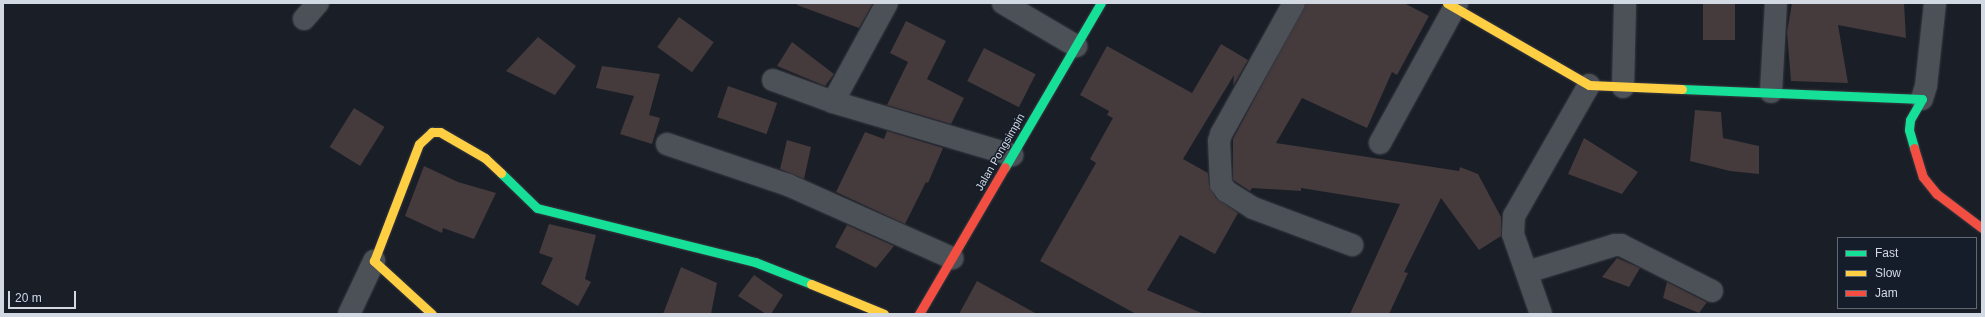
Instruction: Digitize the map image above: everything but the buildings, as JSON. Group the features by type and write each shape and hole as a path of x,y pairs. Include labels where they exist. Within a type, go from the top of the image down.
{"street":[{"path":"833,102 887,3"},
{"path":"1003,3 1076,46"},
{"name":"Jalan Pongsimpin","path":"919,314 1101,3"},
{"path":"1294,3 1221,134 1219,141 1221,184 1226,191 1253,208 1352,246"},
{"path":"1623,88 1625,3"},
{"path":"1771,92 1776,3"},
{"path":"1935,3 1926,86 1922,99 1910,120 1909,130 1923,177 1937,194 1982,228"},
{"path":"1380,143 1453,4 1588,85 1623,88 1771,92 1922,99"},
{"path":"773,80 833,102 1012,155"},
{"path":"1541,314 1513,234 1514,216 1588,85"},
{"path":"349,314 374,261 419,144 427,134 440,132 485,158 537,208 751,260 884,314"},
{"path":"666,144 788,185 952,258"},
{"path":"1527,272 1615,245 1621,245 1712,291"},
{"path":"374,261 432,314"}],"traffic: fast":[{"path":"1005,167 1101,3"},
{"path":"1682,89 1922,99 1910,120 1909,130 1914,148"},
{"path":"501,173 537,208 755,262 811,284"}],"traffic: slow":[{"path":"1447,3 1589,85 1682,89"},
{"path":"432,314 374,261 419,144 432,132 440,132 485,158 501,173"},
{"path":"811,284 884,314"}],"traffic: jam":[{"path":"1914,148 1923,177 1937,194 1982,228"},
{"path":"919,314 1005,167"}]}
